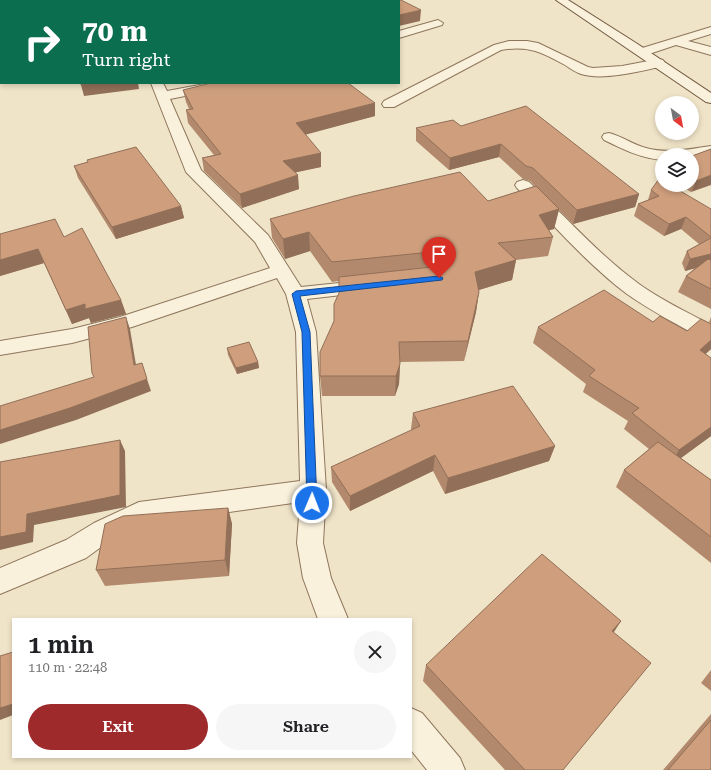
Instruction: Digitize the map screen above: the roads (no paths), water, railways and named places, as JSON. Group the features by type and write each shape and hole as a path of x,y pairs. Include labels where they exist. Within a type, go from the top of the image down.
{"street":[{"path":"561,0 643,52 711,99"},
{"path":"400,36 438,23"},
{"path":"643,52 678,42 711,30"},
{"path":"678,42 711,51"},
{"path":"389,104 498,47 513,44 528,43 537,46 586,71 597,72 659,63"},
{"path":"220,84 160,90 194,172 262,239 296,294 306,332 313,490 310,543 317,578 333,618"},
{"path":"609,137 645,153 659,155 694,153 711,150"},
{"path":"523,185 602,264 625,283 654,302 711,334"},
{"path":"0,348 72,336 125,322 282,270"},
{"path":"296,294 386,284"},
{"path":"0,581 76,550 103,531 140,513 313,490"},
{"path":"412,725 448,770"}]}
